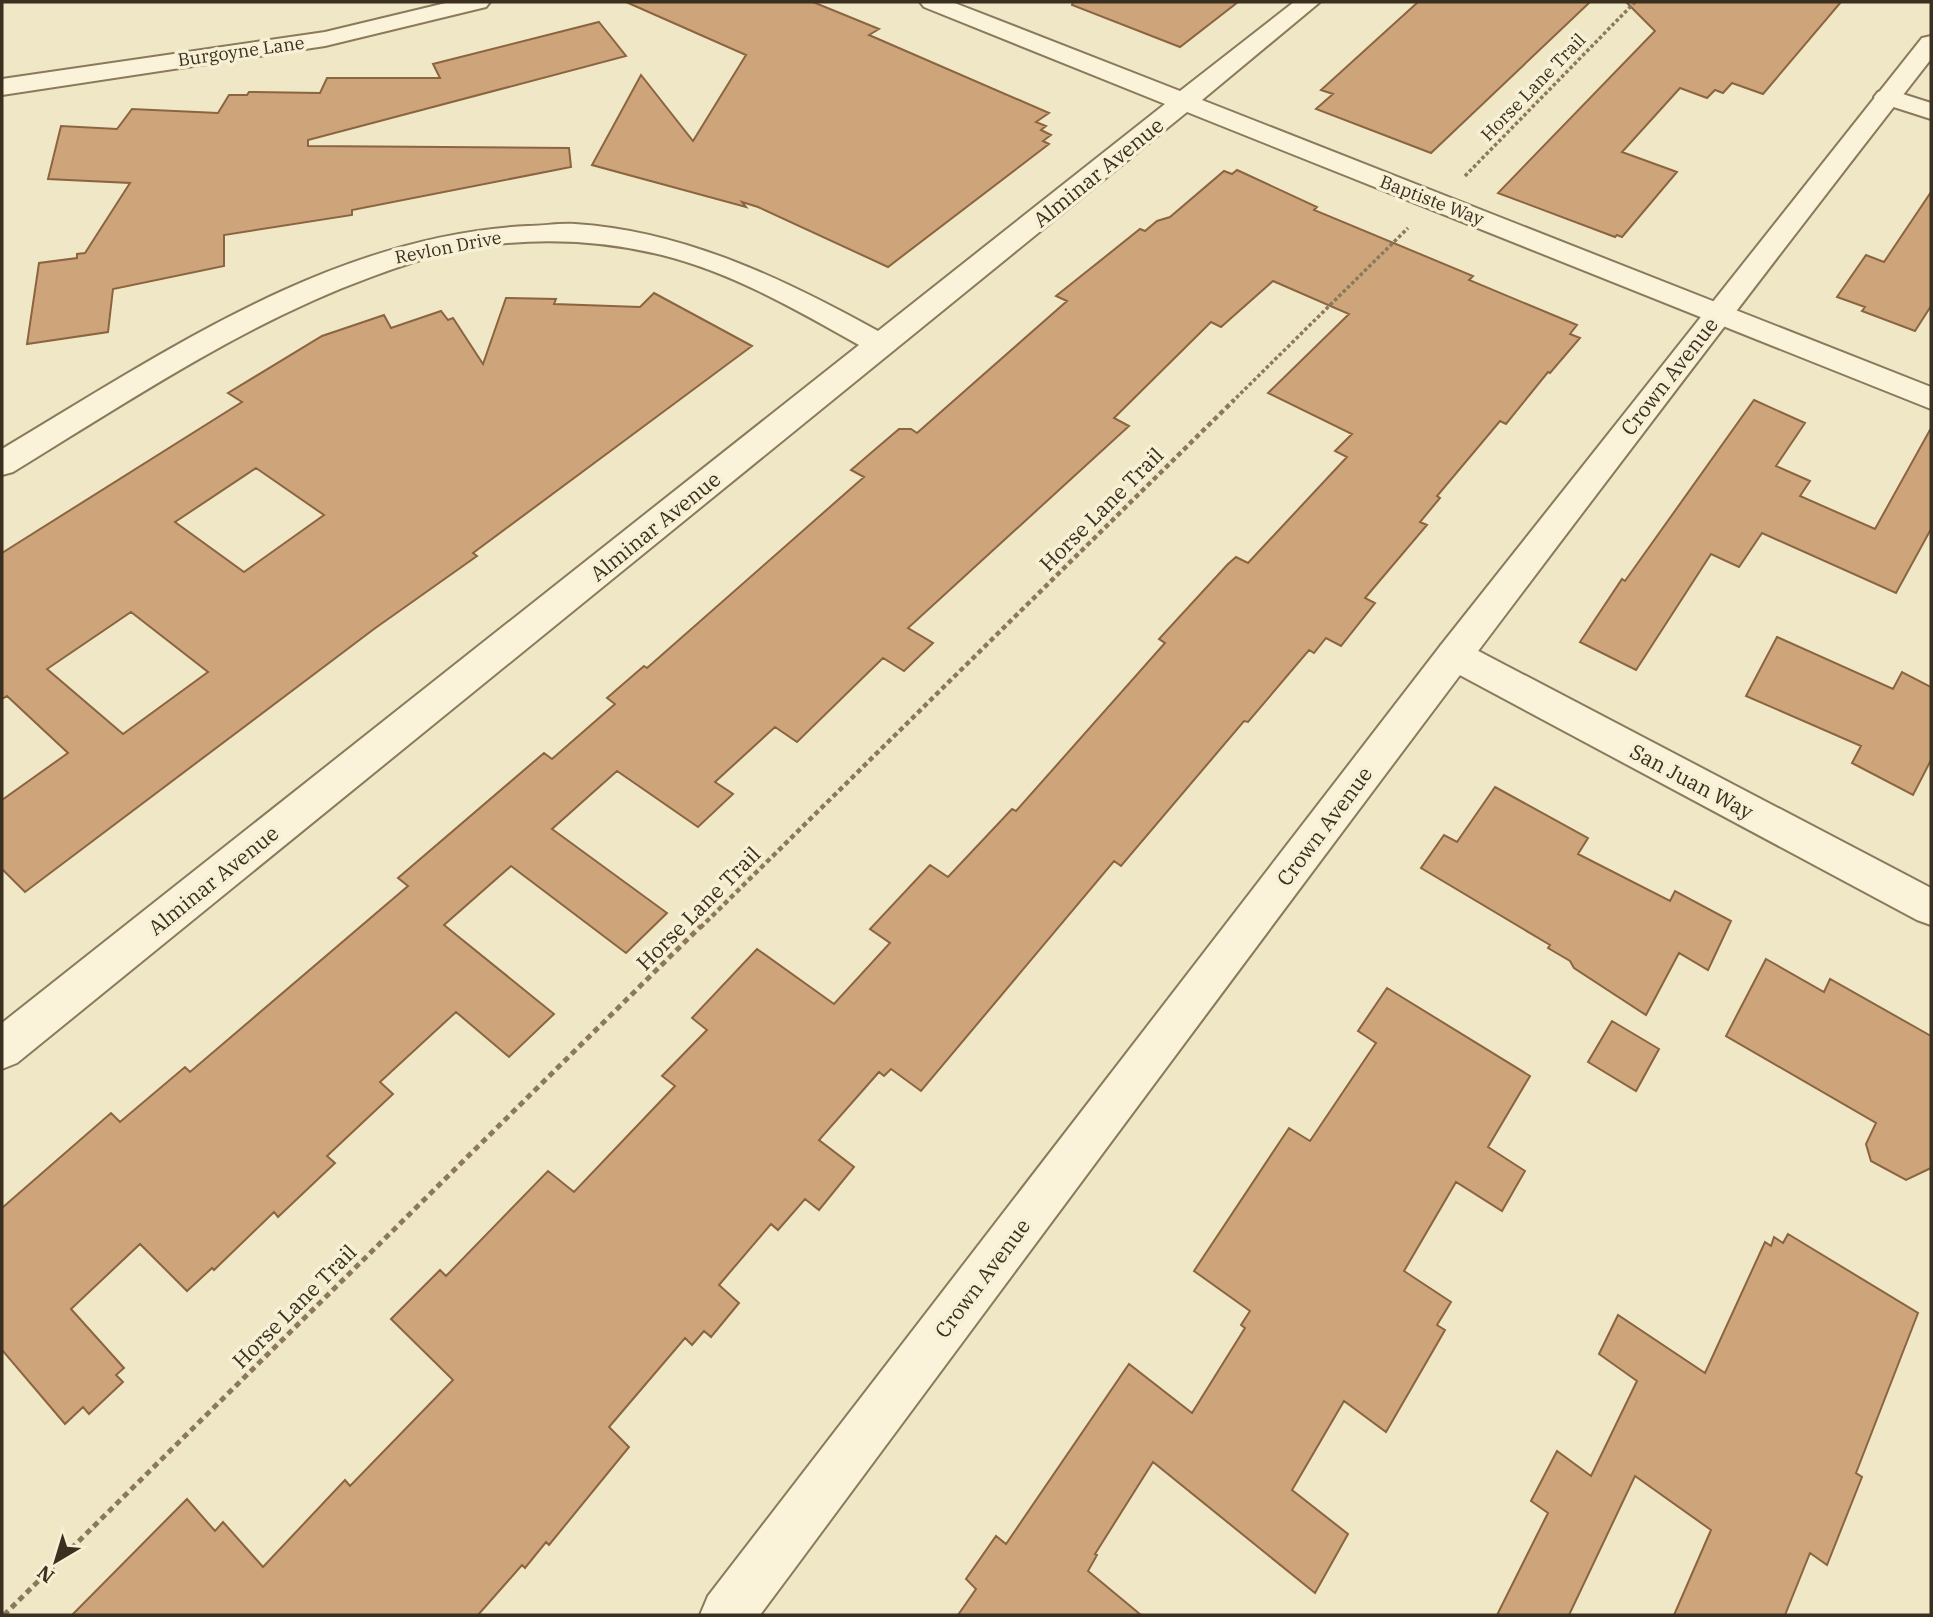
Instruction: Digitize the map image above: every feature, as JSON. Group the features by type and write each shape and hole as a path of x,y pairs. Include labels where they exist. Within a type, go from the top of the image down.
{"street":[{"name":"Burgoyne Lane","path":"9,86 325,39 478,2"},
{"name":"Baptiste Way","path":"932,2 1931,399"},
{"name":"Alminar Avenue","path":"2,1049 1308,2"},
{"name":"Crown Avenue","path":"727,1615 1454,655 1931,43"},
{"path":"2,60 9,86"},
{"path":"1887,97 1931,111"},
{"name":"Revlon Drive","path":"2,464 202,345 298,293 405,253 489,237 544,232 607,236 664,247 717,264 801,300 881,345"},
{"path":"2,429 29,448"},
{"name":"San Juan Way","path":"1454,655 1931,908"}],"path":[{"name":"Horse Lane Trail","path":"1460,181 1635,2"},
{"name":"Horse Lane Trail","path":"4,1615 1413,223"}],"building":[{"path":"626,2 813,2 879,29 869,35 1049,113 1036,122 1046,126 1041,130 1051,135 1043,141 1049,144 888,267 758,207 742,202 746,207 592,165 641,75 693,141 746,55"},
{"path":"1073,2 1238,2 1180,47 1072,5"},
{"path":"1418,2 1590,2 1431,153 1316,109 1333,94 1321,90"},
{"path":"1626,2 1841,2 1763,94 1732,83 1723,93 1715,90 1707,98 1680,88 1622,152 1677,172 1622,237 1615,237 1498,193 1655,31"},
{"path":"599,22 626,56 308,140 308,146 569,148 571,167 352,210 352,215 224,235 224,266 113,289 108,332 27,344 39,263 77,258 77,254 85,253 130,183 48,179 61,126 117,129 132,109 218,113 229,95 247,95 249,92 320,93 327,78 440,78 433,64"},
{"path":"1237,170 1317,207 1314,210 1473,276 1469,280 1577,325 1570,334 1580,338 1506,424 1500,421 1437,496 1440,498 1420,522 1427,525 1365,598 1375,603 1341,646 1326,638 1314,653 1309,650 1248,722 1244,721 1121,866 1114,861 921,1091 891,1069 884,1076 879,1072 819,1140 854,1167 819,1210 805,1199 778,1230 771,1224 719,1285 739,1303 711,1337 704,1331 692,1345 685,1338 609,1427 629,1447 549,1545 546,1542 525,1568 522,1565 478,1615 72,1615 187,1499 215,1531 223,1522 263,1567 345,1480 350,1486 453,1380 391,1319 440,1270 446,1276 548,1171 574,1192 675,1086 662,1076 707,1030 692,1018 757,949 834,1004 890,943 870,929 930,865 948,877 1012,809 1016,811 1165,643 1159,639 1228,564 1236,557 1248,563 1347,457 1335,451 1352,434 1268,393 1349,314 1273,281 1221,327 1211,322 1114,418 1129,426 908,628 933,643 904,671 883,658 797,742 775,727 715,782 733,794 698,827 617,771 552,829 667,913 626,953 511,866 444,925 554,1014 509,1057 456,1012 380,1082 393,1094 327,1156 335,1163 278,1217 274,1212 214,1270 212,1268 187,1291 140,1244 71,1309 124,1368 116,1375 123,1382 89,1414 83,1407 65,1424 2,1350 2,1208 111,1113 120,1122 185,1067 190,1072 408,886 398,878 544,753 552,759 615,704 607,698 644,666 647,668 864,477 851,470 899,429 911,429 917,433 1067,301 1056,296 1140,229 1145,231 1157,221 1170,217 1224,171 1232,174"},
{"path":"1931,192 1931,306 1915,331 1862,311 1865,307 1837,297 1866,255 1884,262"},
{"path":"654,293 752,346 473,553 477,556 374,629 25,892 2,869 2,800 68,753 7,696 2,699 2,553 242,402 228,393 322,336 384,315 391,328 441,311 448,320 453,318 483,364 506,298 556,299 554,304 640,307","holes":["256,468 324,515 244,572 175,522","131,612 208,672 123,734 47,669"]},
{"path":"1754,400 1805,423 1776,466 1810,481 1800,496 1875,529 1931,428 1931,529 1896,593 1762,533 1739,567 1711,554 1636,670 1580,642 1622,579 1625,581"},
{"path":"1777,637 1893,689 1902,672 1931,687 1931,760 1913,795 1852,763 1861,746 1746,696"},
{"path":"1495,787 1588,838 1578,854 1670,901 1675,891 1731,921 1708,970 1679,953 1646,1015 1574,968 1570,961 1548,948 1550,945 1421,868 1444,835 1457,842"},
{"path":"1766,959 1824,992 1830,979 1931,1036 1931,1168 1906,1180 1871,1161 1866,1144 1876,1123 1726,1036"},
{"path":"1387,988 1530,1076 1488,1147 1525,1171 1502,1211 1456,1182 1404,1271 1451,1302 1437,1325 1445,1330 1386,1432 1344,1401 1292,1490 1348,1534 1315,1593 1153,1462 1095,1554 1097,1555 1088,1571 1141,1615 958,1615 976,1589 966,1579 996,1536 1006,1544 1129,1364 1192,1413 1245,1328 1241,1325 1250,1311 1194,1271 1289,1128 1310,1141 1376,1043 1358,1031"},
{"path":"1612,1021 1659,1049 1636,1091 1588,1062"},
{"path":"1788,1234 1918,1313 1856,1473 1862,1477 1827,1565 1810,1553 1785,1615 1674,1615 1711,1530 1635,1476 1569,1615 1497,1615 1548,1513 1531,1501 1557,1451 1591,1476 1637,1381 1599,1354 1618,1315 1705,1373 1765,1242 1771,1246 1774,1237 1783,1243"}]}
